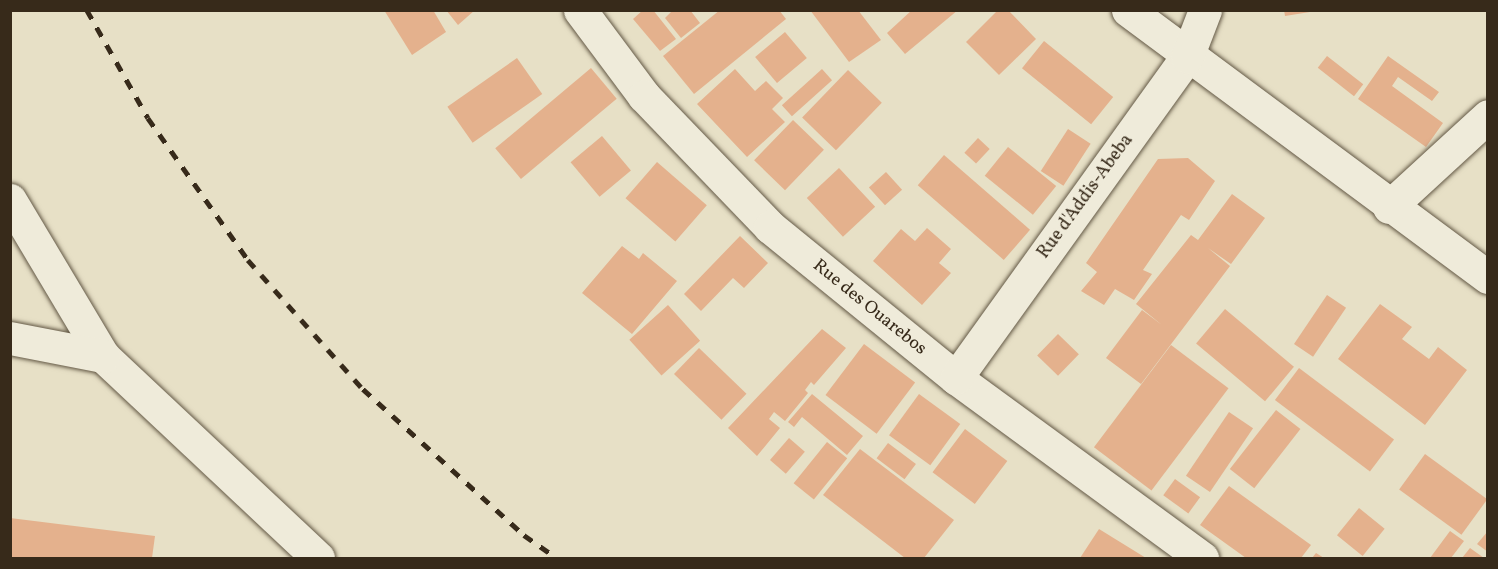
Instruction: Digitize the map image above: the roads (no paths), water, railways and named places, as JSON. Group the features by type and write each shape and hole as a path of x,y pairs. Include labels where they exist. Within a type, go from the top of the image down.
{"street":[{"name":"Rue des Ouarebos","path":"580,10 645,96 770,227 956,378 1202,558"},
{"path":"1128,10 1187,57 1389,207 1488,277"},
{"name":"Rue d'Addis-Abeba","path":"956,378 1187,57 1205,10"},
{"path":"1389,207 1488,116"},
{"path":"10,200 103,356 318,558"},
{"path":"10,338 103,356"}],"railway":[{"path":"87,10 148,118 248,260 363,389 524,535 557,558"}]}
